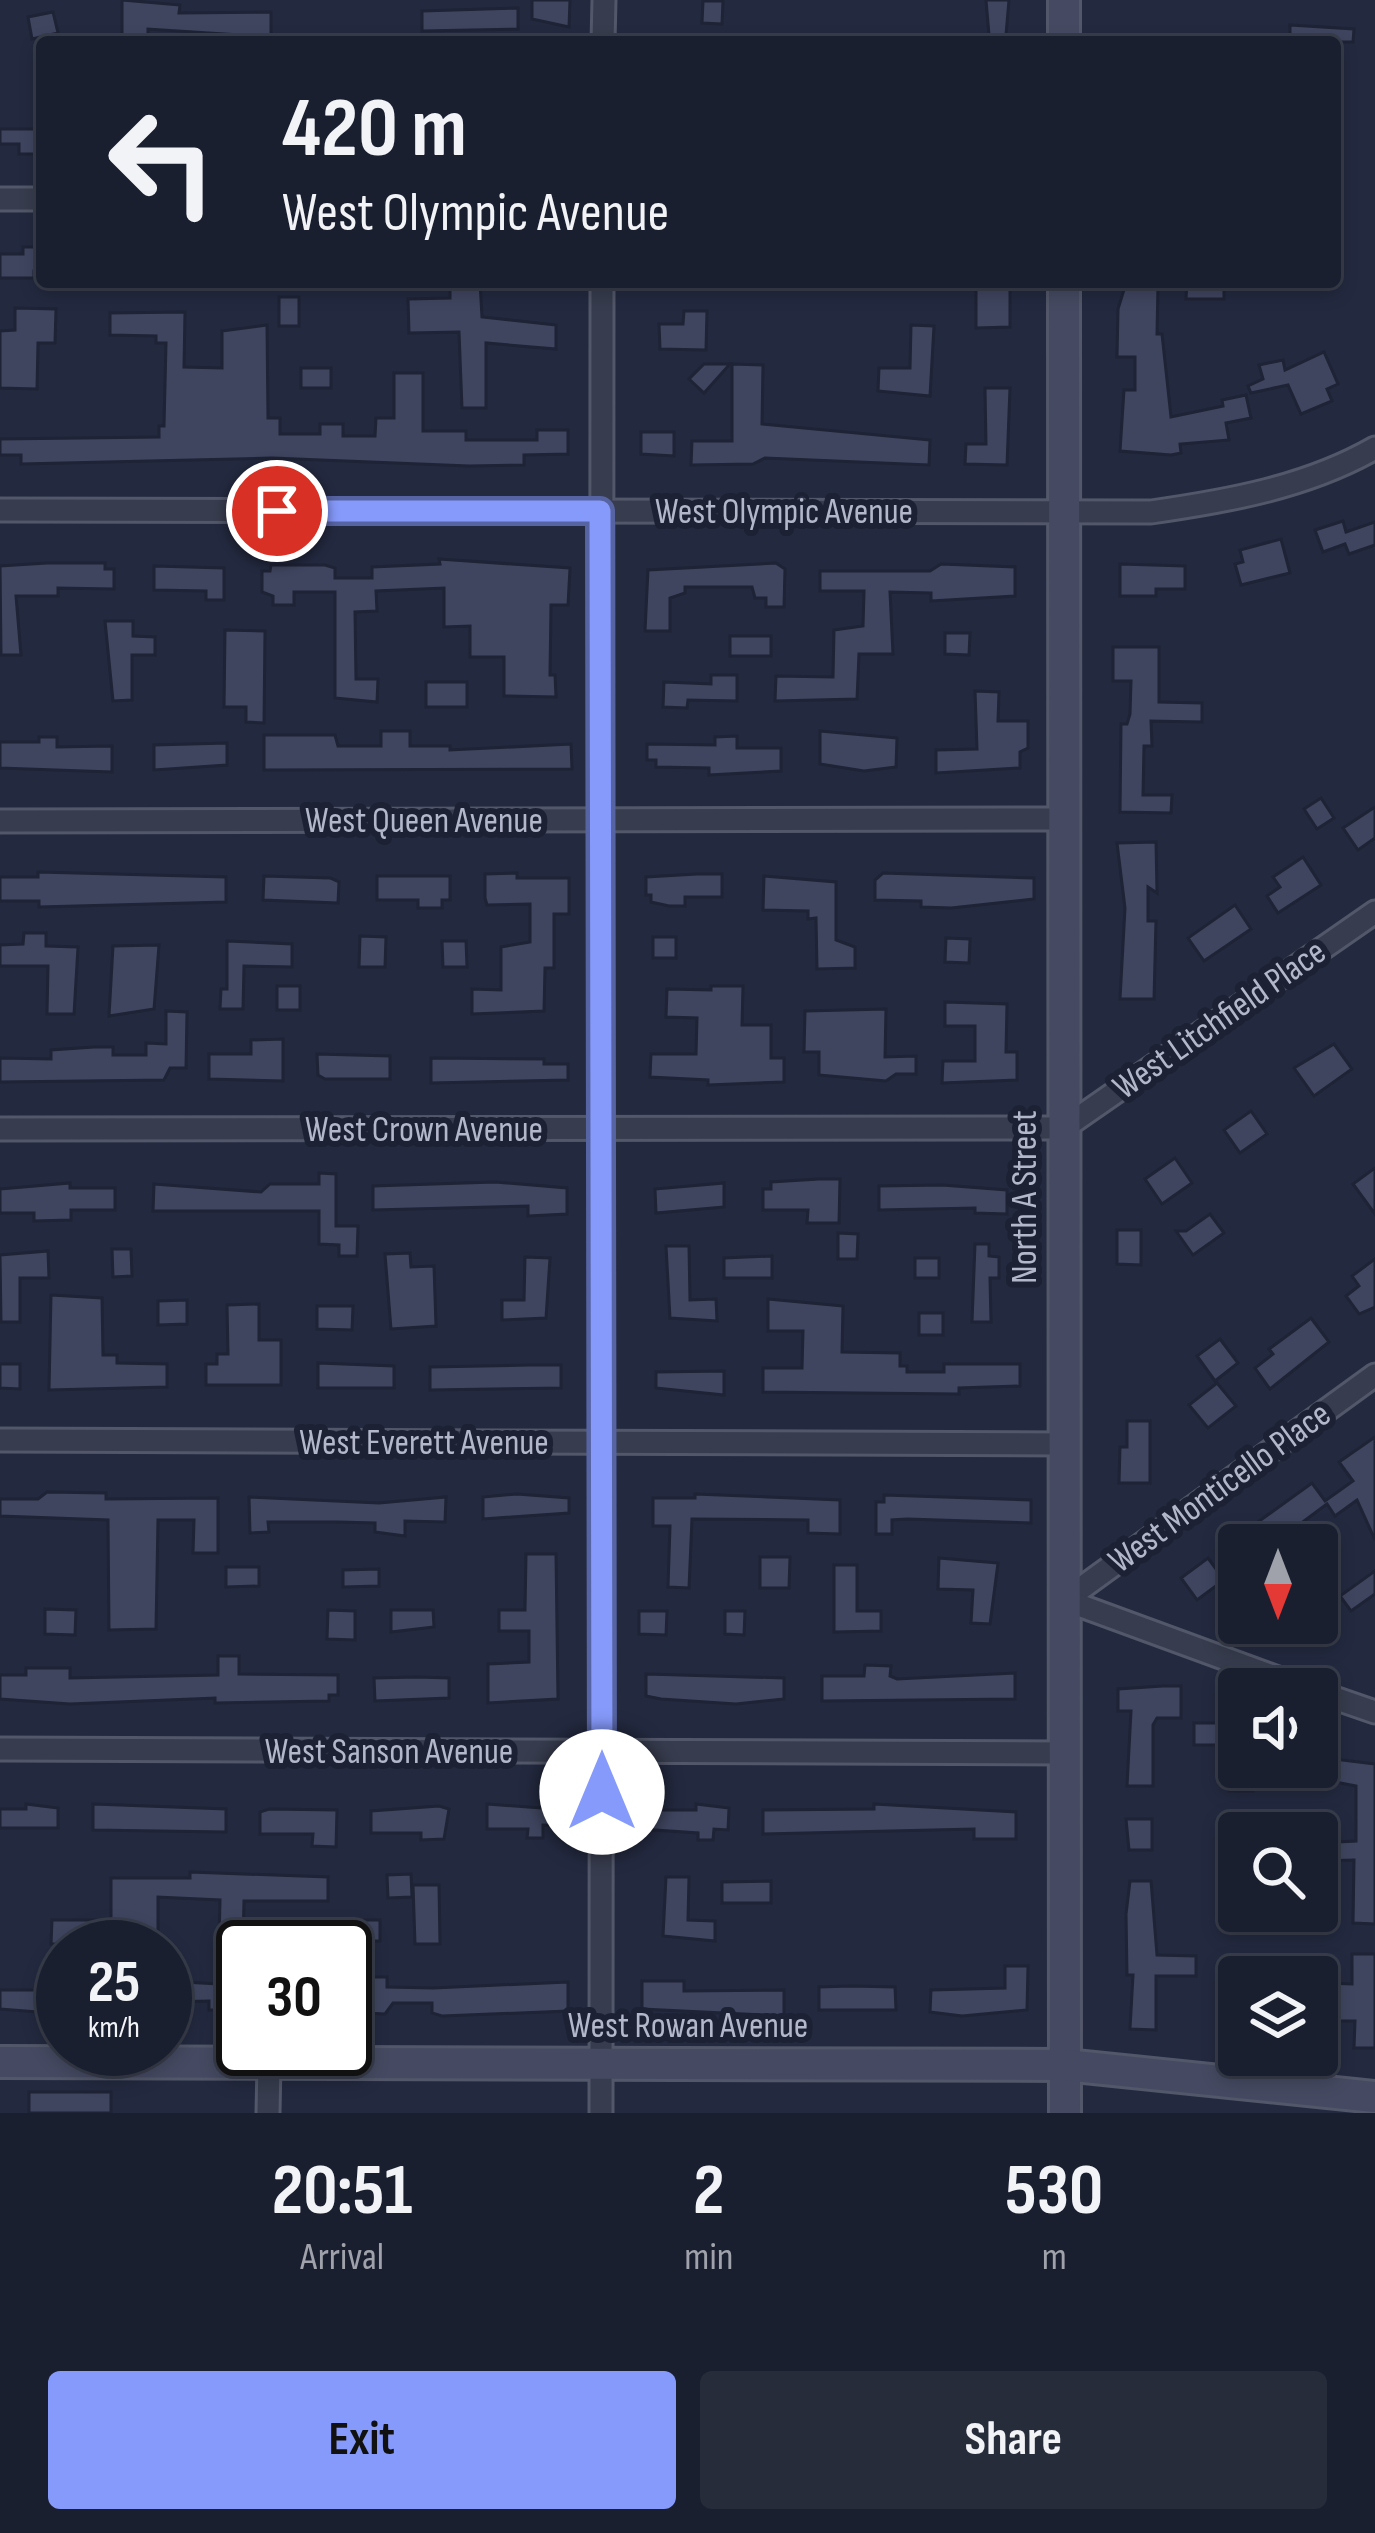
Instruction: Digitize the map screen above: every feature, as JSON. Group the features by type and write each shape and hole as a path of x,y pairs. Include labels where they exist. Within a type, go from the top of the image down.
{"street":[{"path":"603,36 604,0"},
{"path":"1064,0 1064,36"},
{"path":"0,199 36,199"},
{"path":"601,2113 602,288"},
{"name":"North A Street","path":"1064,288 1065,2113"},
{"name":"West Olympic Avenue","path":"0,510 1151,512 1222,502 1291,484 1375,448"},
{"name":"West Queen Avenue","path":"0,821 1064,820"},
{"name":"West Litchfield Place","path":"1064,1128 1375,912"},
{"name":"West Crown Avenue","path":"0,1129 1064,1128"},
{"name":"West Monticello Place","path":"1065,1600 1375,1376"},
{"name":"West Everett Avenue","path":"0,1440 1065,1444"},
{"path":"1065,1600 1251,1668"},
{"path":"1338,1699 1375,1712"},
{"name":"West Sanson Avenue","path":"0,1749 1065,1753"},
{"name":"West Rowan Avenue","path":"0,2062 216,2063"},
{"name":"West Rowan Avenue","path":"372,2064 1065,2065 1375,2097"},
{"path":"268,2113 269,2076"}],"building":[{"path":"122,0 180,5 179,13 271,12 271,36 148,29 148,35 122,35"},
{"path":"532,0 570,0 569,27 532,19"},
{"path":"986,0 1009,0 1006,35 989,35"},
{"path":"703,1 723,1 722,24 702,23"},
{"path":"518,8 518,29 422,31 422,11"},
{"path":"53,12 58,33 32,39 28,17"},
{"path":"1290,25 1354,29 1353,42 1341,42 1341,36 1290,36"},
{"path":"0,129 36,129 36,154 19,154 19,144 0,144"},
{"path":"23,247 36,247 34,278 0,278 0,254 23,254"},
{"path":"450,288 480,288 482,317 556,325 556,349 486,343 486,408 462,408 459,332 409,333 408,299 450,298"},
{"path":"976,288 1010,288 1010,327 976,328"},
{"path":"1124,288 1158,288 1157,334 1162,334 1171,417 1223,406 1222,400 1246,395 1251,418 1226,423 1229,440 1180,444 1181,453 1120,451 1124,390 1135,390 1135,357 1117,357 1118,309"},
{"path":"1187,288 1224,288 1224,299 1186,299"},
{"path":"279,297 299,297 299,326 279,326"},
{"path":"15,308 56,309 55,343 38,343 37,389 0,388 0,331 15,330"},
{"path":"684,311 707,311 706,350 660,349 659,324 683,324"},
{"path":"185,312 184,367 222,368 222,331 267,325 268,418 280,418 280,434 320,434 320,424 343,424 343,436 375,436 376,418 394,418 394,373 423,373 423,431 466,431 466,440 537,440 537,430 568,430 568,454 524,455 524,465 469,466 272,458 21,464 21,455 0,455 0,439 159,437 159,426 164,426 166,343 156,343 156,336 110,335 110,313"},
{"path":"911,325 934,326 930,396 878,391 879,368 910,368"},
{"path":"1324,352 1338,384 1327,389 1332,401 1301,414 1288,385 1251,393 1248,386 1263,379 1259,365 1283,360 1285,370"},
{"path":"704,364 730,364 704,393 689,379"},
{"path":"732,364 763,365 762,424 930,440 929,465 765,458 753,464 691,465 692,441 732,441"},
{"path":"301,368 331,368 331,388 301,388"},
{"path":"985,388 1010,388 1007,465 965,464 966,444 986,444"},
{"path":"641,432 674,432 674,456 641,454"},
{"path":"1343,521 1346,532 1375,522 1375,545 1349,554 1345,544 1323,552 1315,530"},
{"path":"1281,539 1290,573 1241,585 1235,564 1243,562 1240,550"},
{"path":"439,559 570,568 568,605 551,605 550,675 555,675 556,697 504,696 504,657 470,657 470,626 444,627 444,588 376,591 377,611 355,612 356,679 378,679 377,702 335,698 335,592 294,592 294,605 273,605 273,596 262,592 262,571 270,571 271,565 325,565 335,568 335,578 372,578 372,567 440,564"},
{"path":"105,563 105,569 114,569 114,589 58,588 58,596 16,596 21,655 1,655 0,566"},
{"path":"776,563 785,569 784,607 766,607 766,598 755,598 752,587 685,587 685,593 670,598 670,631 645,631 648,570"},
{"path":"941,564 1015,567 1015,596 931,601 931,593 890,592 893,654 859,654 857,699 775,701 776,676 833,677 834,630 863,626 864,591 820,591 820,571 930,571"},
{"path":"1120,564 1185,566 1185,589 1156,589 1156,596 1120,596"},
{"path":"154,566 224,568 224,600 206,600 206,591 154,590"},
{"path":"105,621 133,621 133,636 155,637 155,655 132,655 132,700 113,701"},
{"path":"225,630 265,631 264,723 246,722 246,707 224,707"},
{"path":"945,633 970,633 969,655 945,654"},
{"path":"730,636 771,636 771,656 730,656"},
{"path":"1113,647 1159,647 1159,702 1202,703 1202,722 1151,721 1152,746 1144,746 1143,795 1172,795 1171,813 1120,812 1121,724 1127,724 1130,714 1131,681 1113,681"},
{"path":"711,675 737,675 737,701 688,700 687,708 663,707 664,682 711,684"},
{"path":"426,682 467,682 467,707 426,707"},
{"path":"975,691 999,692 998,721 1028,721 1028,748 1020,752 1020,768 936,773 936,750 977,749"},
{"path":"381,731 410,731 410,746 450,746 450,750 571,744 572,769 264,770 264,735 335,735 338,746 381,746"},
{"path":"820,731 897,738 896,767 864,771 820,764"},
{"path":"737,736 737,748 781,748 781,771 709,775 709,768 656,767 656,760 647,760 647,744 715,745 715,737"},
{"path":"39,737 57,737 57,747 112,746 112,772 0,768 0,742 39,742"},
{"path":"227,743 227,765 154,770 154,745"},
{"path":"1321,798 1334,818 1317,829 1304,809"},
{"path":"1375,807 1375,838 1358,850 1343,828"},
{"path":"1156,842 1157,893 1148,887 1148,921 1156,921 1154,999 1120,999 1125,908 1117,843"},
{"path":"1303,857 1321,885 1278,913 1267,896 1280,887 1273,877"},
{"path":"38,872 226,877 226,902 39,907 39,901 0,901 0,877 38,877"},
{"path":"517,873 517,878 569,878 569,914 554,914 554,968 545,968 544,1011 472,1014 472,989 501,990 501,947 530,942 530,904 487,905 485,898 485,874"},
{"path":"883,873 1034,878 1034,899 951,908 921,907 921,901 875,900 875,880"},
{"path":"722,874 722,897 685,897 685,906 669,906 651,902 651,895 646,895 646,877"},
{"path":"264,876 330,878 339,882 338,903 263,900"},
{"path":"377,876 450,876 450,900 442,900 442,908 418,908 418,900 377,900"},
{"path":"764,876 836,882 836,940 855,947 855,968 817,969 816,918 808,919 808,911 763,910"},
{"path":"1235,905 1251,929 1204,961 1188,938"},
{"path":"24,933 46,933 46,946 78,947 74,1014 47,1014 48,966 0,966 0,945 23,944"},
{"path":"360,936 386,937 385,967 359,967"},
{"path":"653,937 676,937 676,958 653,958"},
{"path":"946,938 970,939 969,963 945,962"},
{"path":"227,941 292,944 292,967 244,966 243,1009 220,1009 221,989 227,989"},
{"path":"442,941 466,941 467,967 443,967"},
{"path":"159,945 154,1009 109,1016 113,946"},
{"path":"277,986 300,986 300,1010 277,1010"},
{"path":"711,986 743,986 742,1025 771,1025 771,1058 784,1058 784,1082 708,1085 708,1080 650,1077 651,1054 696,1054 697,1018 666,1017 667,989 711,990"},
{"path":"945,1002 1007,1004 1006,1052 1017,1052 1017,1080 942,1083 943,1061 975,1061 975,1026 945,1026"},
{"path":"886,1009 885,1057 916,1056 916,1074 896,1074 886,1081 819,1075 819,1052 804,1052 805,1011"},
{"path":"166,1011 187,1012 186,1068 170,1068 164,1080 0,1082 0,1058 51,1059 51,1050 94,1047 113,1047 113,1055 146,1055 146,1043 166,1044"},
{"path":"283,1039 283,1081 209,1079 209,1054 251,1054 251,1040"},
{"path":"1334,1044 1352,1069 1314,1096 1294,1068"},
{"path":"317,1054 390,1056 390,1079 325,1079 318,1075"},
{"path":"431,1058 544,1059 544,1064 568,1064 568,1080 431,1083"},
{"path":"1251,1111 1267,1134 1240,1153 1224,1130"},
{"path":"1175,1158 1192,1183 1162,1204 1145,1179"},
{"path":"1375,1168 1375,1214 1353,1184"},
{"path":"319,1173 336,1174 336,1226 358,1226 357,1256 339,1256 339,1245 319,1244 319,1211 153,1211 154,1184 261,1192 270,1184 319,1184"},
{"path":"840,1179 839,1223 807,1223 808,1210 763,1210 763,1189 771,1189 771,1182"},
{"path":"495,1182 567,1188 567,1214 528,1216 528,1206 373,1210 373,1186"},
{"path":"70,1183 70,1188 115,1188 115,1210 71,1210 71,1220 34,1221 34,1213 0,1213 0,1189"},
{"path":"724,1183 724,1207 656,1213 655,1189"},
{"path":"879,1186 1007,1190 1007,1214 975,1213 975,1208 879,1210"},
{"path":"1210,1214 1224,1233 1193,1255 1176,1231 1186,1231"},
{"path":"1117,1230 1141,1230 1141,1265 1117,1264"},
{"path":"838,1233 858,1234 857,1259 838,1259"},
{"path":"975,1244 989,1244 989,1256 999,1257 999,1278 990,1278 991,1322 972,1322"},
{"path":"666,1246 689,1246 690,1300 716,1299 717,1321 670,1318"},
{"path":"112,1249 131,1249 132,1276 113,1277"},
{"path":"48,1251 49,1278 20,1278 20,1322 1,1322 0,1255"},
{"path":"410,1253 411,1267 434,1266 436,1326 391,1329 385,1254"},
{"path":"772,1256 772,1278 724,1278 724,1258"},
{"path":"525,1257 550,1258 546,1318 502,1320 502,1300 524,1300"},
{"path":"915,1258 939,1258 939,1278 915,1278"},
{"path":"1375,1259 1375,1307 1359,1314 1346,1296 1359,1286 1352,1276"},
{"path":"51,1295 102,1298 103,1355 117,1355 117,1363 167,1364 167,1387 49,1390"},
{"path":"768,1299 843,1306 842,1352 900,1353 900,1366 907,1366 907,1372 944,1372 944,1364 1020,1364 1020,1386 959,1388 959,1394 763,1392 763,1368 802,1368 803,1331 768,1331"},
{"path":"187,1300 187,1324 158,1325 158,1301"},
{"path":"259,1304 259,1340 281,1340 281,1385 206,1385 206,1364 217,1364 217,1354 228,1354 227,1305"},
{"path":"317,1306 353,1306 352,1330 317,1329"},
{"path":"919,1313 943,1313 943,1335 919,1335"},
{"path":"1311,1318 1329,1342 1270,1389 1255,1368 1273,1354 1269,1349"},
{"path":"1220,1339 1238,1363 1215,1381 1197,1356"},
{"path":"318,1363 394,1366 394,1388 318,1388"},
{"path":"0,1364 20,1364 20,1389 0,1388"},
{"path":"561,1365 561,1388 430,1390 430,1367"},
{"path":"724,1371 724,1395 656,1388 656,1372"},
{"path":"1217,1383 1236,1406 1208,1428 1189,1405"},
{"path":"1127,1421 1150,1421 1150,1483 1119,1483 1120,1447 1127,1447"},
{"path":"1375,1437 1375,1540 1357,1500 1335,1516 1327,1504 1300,1524 1255,1524 1312,1483 1325,1501 1353,1481 1339,1462"},
{"path":"47,1492 106,1493 106,1499 218,1498 218,1553 193,1553 194,1520 158,1520 156,1629 109,1630 108,1520 0,1516 0,1499 38,1499"},
{"path":"695,1494 840,1500 840,1534 808,1533 808,1520 692,1519 689,1588 668,1587 670,1526 653,1526 653,1498 695,1498"},
{"path":"884,1495 1031,1500 1031,1523 892,1520 892,1534 876,1534 876,1502 884,1502"},
{"path":"249,1497 379,1503 446,1497 445,1522 405,1521 405,1536 375,1532 375,1523 338,1522 268,1522 269,1532 250,1533"},
{"path":"483,1497 569,1498 569,1513 483,1519"},
{"path":"526,1554 556,1554 558,1699 488,1703 488,1664 529,1662 529,1631 499,1631 499,1610 525,1610"},
{"path":"760,1557 790,1557 789,1588 760,1588"},
{"path":"939,1558 998,1563 990,1624 971,1623 973,1590 938,1589"},
{"path":"1208,1558 1218,1572 1218,1584 1197,1600 1181,1578"},
{"path":"834,1565 857,1565 857,1611 881,1611 881,1631 834,1632"},
{"path":"226,1567 259,1567 259,1586 226,1587"},
{"path":"379,1569 379,1586 343,1587 343,1570"},
{"path":"1375,1571 1375,1594 1351,1611 1340,1596"},
{"path":"45,1609 76,1610 75,1635 45,1634"},
{"path":"328,1610 355,1611 355,1640 327,1639"},
{"path":"391,1610 433,1610 434,1627 391,1632"},
{"path":"639,1611 667,1611 666,1635 639,1634"},
{"path":"725,1611 745,1611 744,1635 725,1634"},
{"path":"218,1656 239,1656 239,1674 338,1675 338,1695 329,1695 329,1701 215,1703 215,1698 70,1704 0,1699 0,1675 26,1675 26,1668 70,1668 70,1678 218,1675"},
{"path":"865,1665 891,1666 890,1676 897,1679 1015,1673 1015,1699 822,1701 822,1676 864,1676"},
{"path":"646,1674 784,1678 784,1699 736,1704 661,1699 646,1696"},
{"path":"374,1678 449,1678 449,1698 375,1701"},
{"path":"1181,1686 1181,1718 1157,1718 1153,1725 1153,1786 1127,1786 1131,1711 1118,1711 1118,1689"},
{"path":"1194,1723 1218,1723 1218,1745 1194,1745"},
{"path":"1338,1759 1375,1764 1375,1924 1353,1923 1354,1860 1338,1860 1338,1842 1356,1841 1356,1786 1338,1783"},
{"path":"26,1804 58,1808 58,1828 0,1828 0,1809 26,1809"},
{"path":"93,1804 226,1809 226,1832 93,1830"},
{"path":"487,1804 568,1810 568,1826 543,1825 543,1838 527,1838 528,1829 487,1829"},
{"path":"696,1804 729,1808 728,1830 714,1829 713,1840 698,1840 698,1833 641,1829 641,1810 696,1810"},
{"path":"874,1804 1016,1812 1016,1839 974,1839 974,1829 763,1834 763,1810 874,1809"},
{"path":"449,1809 444,1839 421,1840 421,1833 371,1833 371,1811"},
{"path":"337,1810 336,1847 312,1846 313,1834 260,1834 260,1812"},
{"path":"1126,1819 1152,1819 1152,1850 1129,1850"},
{"path":"190,1872 328,1877 328,1901 244,1901 244,1920 220,1920 220,1900 158,1897 158,1920 111,1920 111,1878 190,1878"},
{"path":"411,1874 412,1897 388,1898 387,1875"},
{"path":"666,1877 689,1877 688,1920 715,1921 715,1941 663,1936"},
{"path":"771,1881 771,1903 722,1903 722,1882"},
{"path":"1130,1881 1151,1881 1157,1955 1196,1956 1196,1976 1156,1976 1156,2030 1130,2029 1133,1975 1127,1975 1126,1914"},
{"path":"413,1885 439,1885 440,1944 415,1944"},
{"path":"372,1920 380,1920 380,1941 372,1941"},
{"path":"1352,1954 1375,1954 1375,2048 1354,2048 1355,2021 1338,2021 1338,1983 1352,1984"},
{"path":"1005,1966 1028,1966 1027,2010 962,2016 930,2012 931,1990 1005,1988"},
{"path":"372,1977 387,1977 387,1987 568,1982 568,2011 442,2016 432,2013 432,2003 393,2003 385,2014 372,2013"},
{"path":"642,1981 684,1981 684,1991 784,1990 784,2016 642,2009"},
{"path":"192,1982 216,1984 216,2010 209,2010 209,2001 192,2001"},
{"path":"819,1987 895,1987 896,2010 819,2010"},
{"path":"0,1990 36,1990 36,2012 0,2009"},
{"path":"29,2092 111,2092 111,2113 29,2113"}],"route":[{"path":"277,511 600,511 602,1792"}]}
